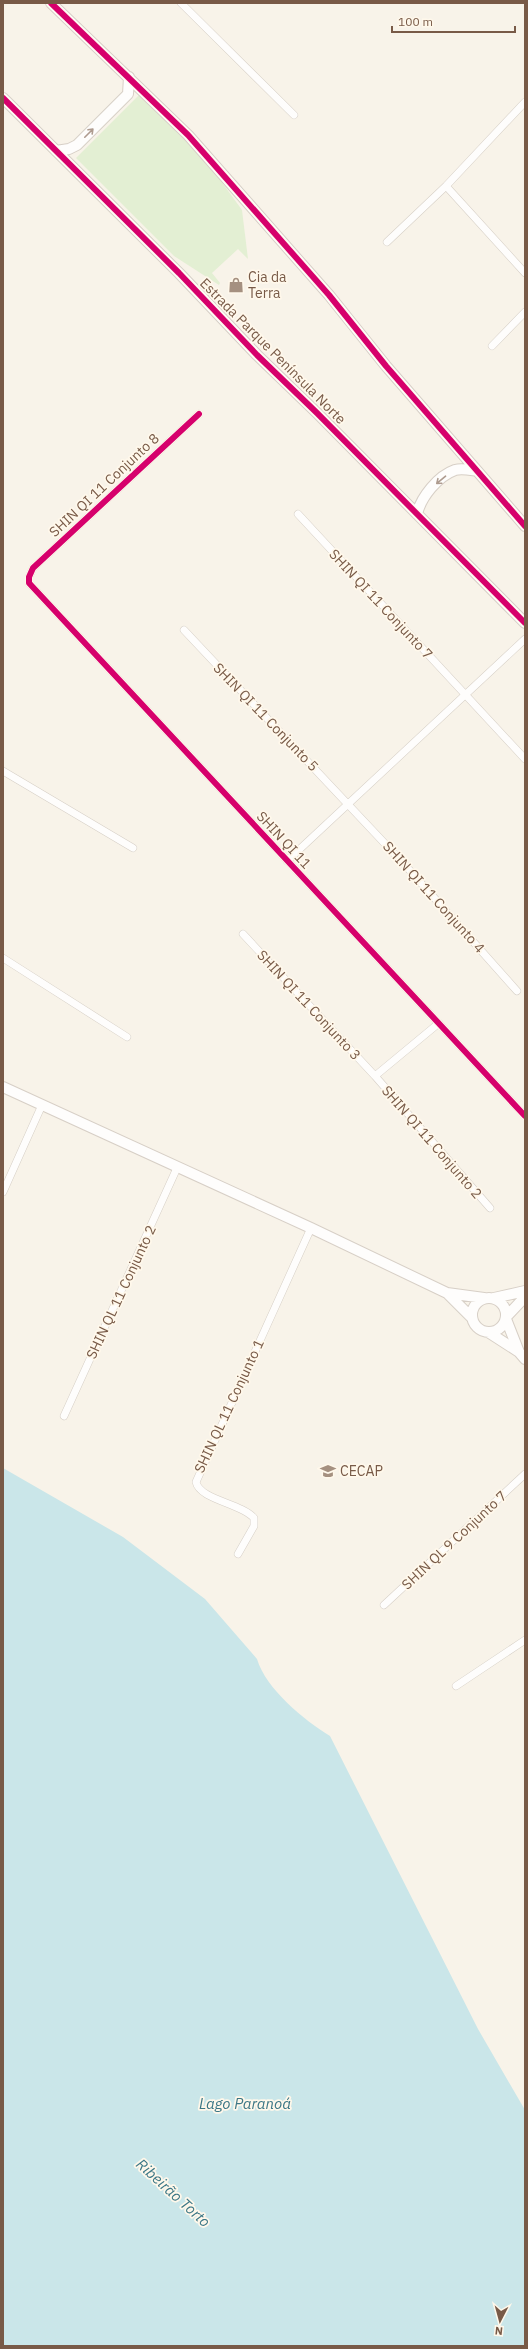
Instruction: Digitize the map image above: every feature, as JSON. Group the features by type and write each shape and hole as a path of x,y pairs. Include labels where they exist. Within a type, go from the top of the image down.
{"main road":[{"path":"51,3 188,135 330,295 386,366 525,526"},
{"path":"56,151 70,149 77,145 128,94 129,77"},
{"name":"Estrada Parque Península Norte","path":"3,98 179,273 256,355 317,413 525,623"},
{"path":"417,514 424,498 444,477 455,470 477,471"},
{"path":"3,1088 311,1228 446,1293 472,1318 475,1325 481,1330 488,1332 522,1355"},
{"path":"472,1318 474,1306 489,1298 525,1291"},
{"path":"446,1293 489,1298 501,1302 505,1309 506,1318 522,1355"},
{"path":"488,1332 497,1330 525,1297"}],"street":[{"path":"181,3 294,115"},
{"path":"387,242 446,186 525,102"},
{"path":"446,186 525,273"},
{"path":"492,346 525,312"},
{"name":"SHIN QI 11 Conjunto 8","path":"29,577 33,568 199,414"},
{"name":"SHIN QI 11 Conjunto 7","path":"298,514 525,759"},
{"name":"SHIN QI 11","path":"29,577 33,588 525,1116"},
{"name":"SHIN QI 11 Conjunto 5","path":"184,630 349,804"},
{"name":"SHIN QI 11","path":"287,861 525,639"},
{"path":"3,771 133,848"},
{"name":"SHIN QI 11 Conjunto 4","path":"349,804 517,991"},
{"name":"SHIN QI 11 Conjunto 3","path":"243,934 375,1076"},
{"path":"3,958 127,1037"},
{"path":"375,1076 439,1024"},
{"name":"SHIN QI 11 Conjunto 2","path":"375,1076 490,1208"},
{"path":"3,1192 42,1106"},
{"name":"SHIN QL 11 Conjunto 2","path":"64,1416 178,1168"},
{"name":"SHIN QL 11 Conjunto 1","path":"238,1554 254,1526 254,1518 240,1508 203,1493 197,1488 196,1482 311,1228"},
{"name":"SHIN QL 9 Conjunto 7","path":"384,1605 525,1474"},
{"path":"456,1686 525,1640"}],"green space":[{"path":"140,94 207,162 242,210 248,259 238,249 212,273 220,283 219,285 174,256 76,158"}],"water":[{"name":"Lago Paranoá","path":"3,1468 123,1537 205,1599 257,1659 269,1681 287,1703 298,1713 330,1736 478,2029 525,2110 525,2346 3,2346"}],"cycle path":[{"path":"51,3 188,135 329,295 386,366 525,526"},
{"path":"3,98 179,273 257,355 317,413 525,623"},
{"path":"199,414 33,568 29,577 29,583 525,1116"}],"place":[{"name":"Cia da Terra","path":"236,285"},
{"name":"CECAP","path":"328,1471"}],"water label":[{"name":"Ribeirão Torto","path":"173,2193"}]}
